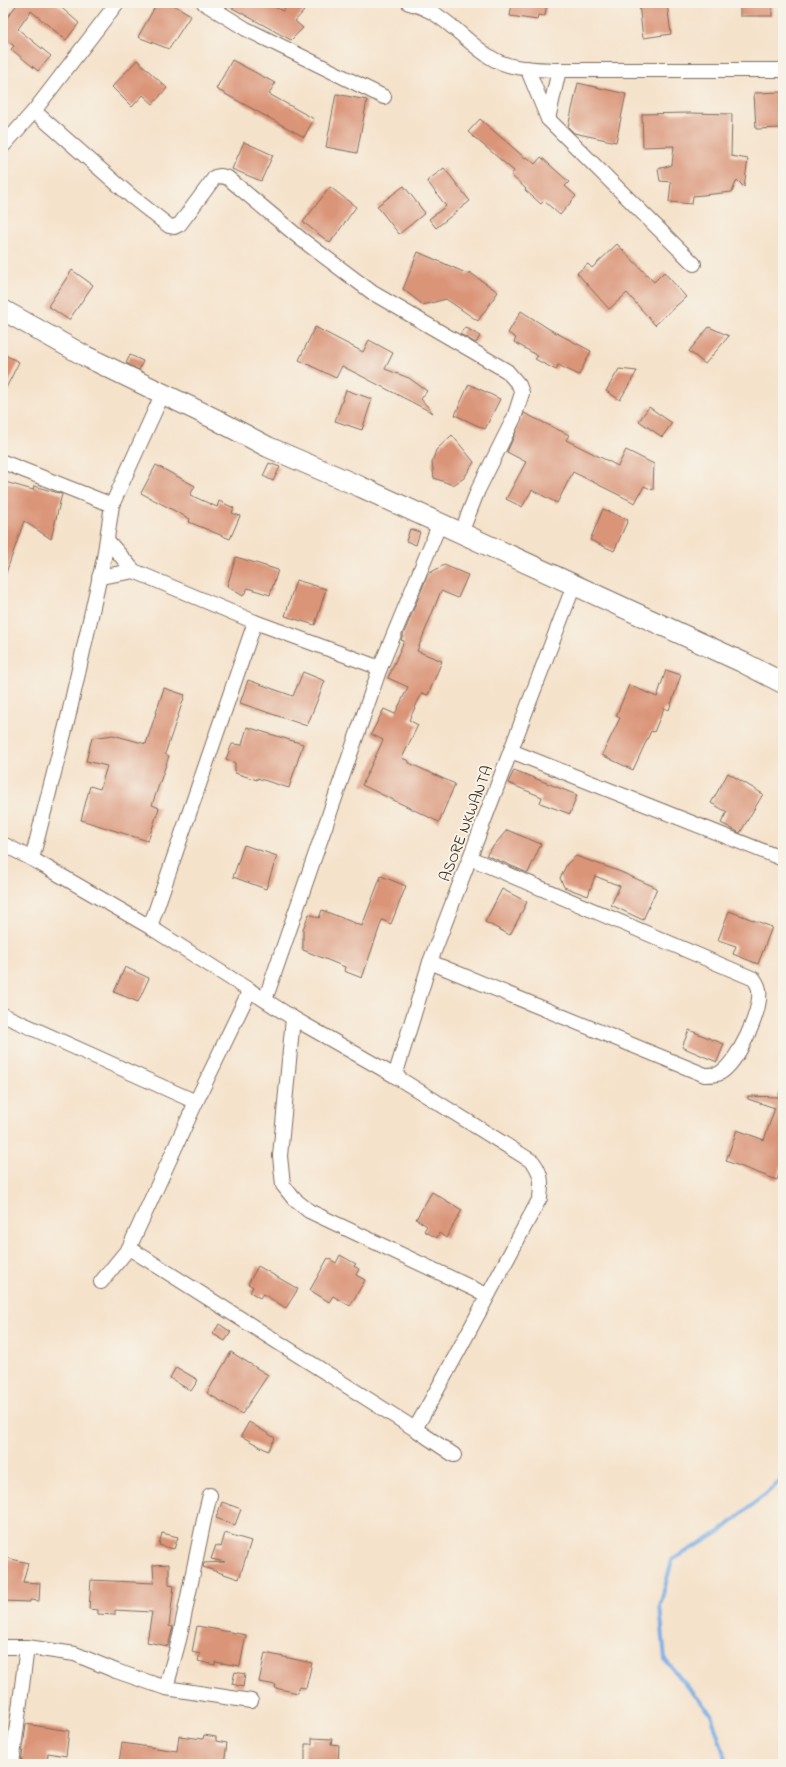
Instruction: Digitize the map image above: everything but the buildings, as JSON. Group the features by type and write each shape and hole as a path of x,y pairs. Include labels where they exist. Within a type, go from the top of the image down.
{"street":[{"path":"3,146 34,111 117,3"},
{"path":"204,3 246,29 384,97"},
{"path":"414,4 436,8 490,58 503,64 527,68 559,70 783,70"},
{"path":"527,68 548,119 694,264"},
{"path":"548,119 559,70"},
{"path":"34,111 132,197 169,226 174,227 180,224 215,177 221,176 228,178 302,239 373,293 507,371 519,385 522,393 514,418 478,490 461,532"},
{"path":"3,310 85,356 163,393 268,447 461,532 742,662 783,683"},
{"path":"32,859 68,718 107,540 112,505 163,393"},
{"path":"3,462 112,505"},
{"path":"265,1000 380,668 440,523"},
{"path":"107,540 134,571 255,622 380,668"},
{"path":"99,577 134,571"},
{"name":"ASORE NKWANTA","path":"395,1076 430,962 574,585"},
{"path":"150,927 255,622"},
{"path":"511,751 783,859"},
{"path":"3,844 150,927 294,1018 395,1076 533,1162 539,1169 542,1180 540,1198 487,1295 449,1369 415,1429"},
{"path":"430,962 705,1075 720,1073 733,1059 744,1042 757,1012 759,989 754,979 470,858"},
{"path":"101,1282 129,1248 196,1102 250,990"},
{"path":"3,1015 196,1102"},
{"path":"294,1018 280,1156 283,1185 294,1199 309,1211 487,1295"},
{"path":"129,1248 454,1455"},
{"path":"166,1688 179,1640 210,1495"},
{"path":"3,1646 27,1647 75,1654 116,1671 166,1688 251,1701"},
{"path":"12,1764 27,1647"}],"waterway":[{"path":"727,1764 711,1714 665,1660 660,1606 672,1560 721,1531 783,1479"}]}
